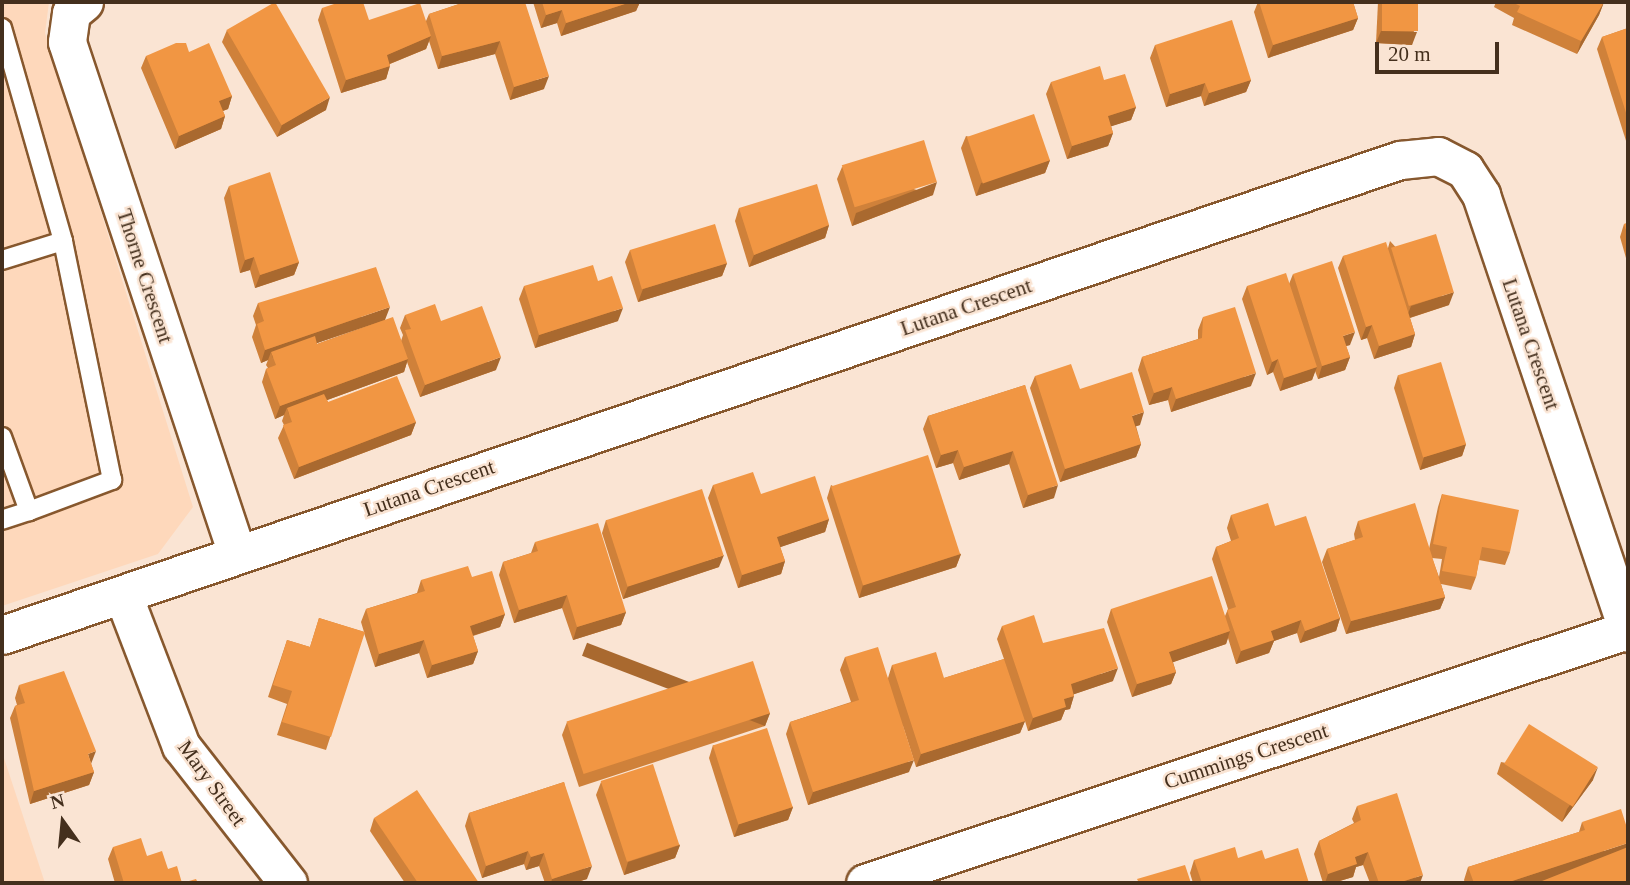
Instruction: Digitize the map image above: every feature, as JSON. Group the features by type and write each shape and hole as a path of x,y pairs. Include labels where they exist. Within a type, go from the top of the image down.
{"street":[{"name":"Thorne Crescent","path":"84,2 71,13 67,42 237,554"},
{"name":"Lutana Crescent","path":"2,635 1400,160 1438,156 1465,170 1481,195 1628,631"},
{"name":"Mary Street","path":"123,594 181,746 288,883"},
{"name":"Cummings Crescent","path":"865,883 1628,631"}],"lane":[{"path":"2,28 63,241 112,480 2,520"},
{"path":"2,260 63,241"},
{"path":"2,437 29,511"}],"shaded area":[{"path":"2,2 49,2 45,33 193,507 158,554 2,606"},
{"path":"2,752 45,883 2,883"}],"building":[{"path":"275,2 330,97 282,125 227,30"},
{"path":"340,2 363,2 369,20 420,3 431,36 387,55 390,66 346,80 322,8"},
{"path":"465,2 525,2 549,76 514,87 500,41 442,56 429,14"},
{"path":"542,2 631,2 566,23 562,10 546,15"},
{"path":"1259,2 1353,2 1358,18 1273,45"},
{"path":"1382,2 1418,2 1418,31 1382,31"},
{"path":"1512,2 1604,2 1581,41 1517,12 1520,6"},
{"path":"1232,20 1251,80 1209,93 1205,83 1170,94 1155,45"},
{"path":"1628,28 1628,119 1602,37"},
{"path":"176,43 186,43 189,52 209,43 232,96 219,101 225,116 179,136 146,56"},
{"path":"1100,66 1104,80 1125,74 1136,107 1108,116 1113,133 1072,146 1051,82"},
{"path":"1034,114 1050,160 983,183 967,137"},
{"path":"924,140 937,182 855,207 842,165"},
{"path":"270,172 299,262 260,275 254,257 245,260 229,186"},
{"path":"817,184 829,225 754,255 739,208"},
{"path":"715,224 727,263 642,289 630,250"},
{"path":"1436,234 1454,292 1409,306 1391,248"},
{"path":"1386,242 1415,334 1379,346 1372,325 1366,327 1343,256"},
{"path":"1332,261 1355,332 1343,336 1350,357 1322,366 1293,274"},
{"path":"593,265 598,281 612,276 623,308 539,335 524,286"},
{"path":"376,267 390,307 265,350 257,324 264,321 258,303"},
{"path":"1286,273 1317,367 1284,378 1278,359 1272,362 1247,286"},
{"path":"435,304 441,321 482,306 501,357 425,385 405,330 411,329 405,315"},
{"path":"1235,307 1256,373 1176,399 1172,387 1154,393 1142,357 1202,338 1203,317"},
{"path":"393,317 408,359 280,406 266,369 276,365 271,352 315,336 317,344"},
{"path":"1441,362 1466,444 1423,457 1398,375"},
{"path":"1071,364 1080,389 1132,372 1144,412 1132,416 1141,444 1065,469 1035,376"},
{"path":"397,376 416,422 299,467 283,425 292,422 287,408 324,394 328,402"},
{"path":"1025,385 1058,485 1028,495 1013,451 964,467 958,450 941,455 928,416"},
{"path":"928,455 960,554 863,585 831,487"},
{"path":"753,472 761,494 815,476 829,519 777,537 785,561 742,575 713,485"},
{"path":"702,489 724,556 628,587 606,520"},
{"path":"1442,494 1519,510 1510,552 1482,547 1476,577 1442,571 1447,547 1433,544"},
{"path":"1268,503 1275,526 1306,516 1340,618 1305,631 1301,620 1271,631 1274,640 1241,651 1227,610 1236,607 1216,547 1239,538 1231,515"},
{"path":"1415,503 1445,597 1351,621 1327,549 1363,537 1358,521"},
{"path":"598,523 626,612 577,627 567,595 519,610 503,562 538,551 535,542"},
{"path":"468,566 472,577 492,571 505,614 470,626 478,651 432,665 424,640 379,654 366,609 425,591 421,580"},
{"path":"1212,576 1230,631 1169,652 1176,672 1137,684 1111,609"},
{"path":"1034,615 1043,643 1104,628 1118,668 1071,684 1074,696 1064,699 1066,707 1033,718 1002,626"},
{"path":"319,618 365,632 331,737 282,722 292,691 273,685 287,640 310,647"},
{"path":"878,647 914,760 813,792 790,722 859,700 845,657"},
{"path":"936,652 944,678 1004,659 1025,721 921,754 892,665"},
{"path":"753,661 770,713 584,774 567,722"},
{"path":"64,671 96,751 88,754 94,772 34,791 15,706 25,703 19,685"},
{"path":"1529,724 1598,767 1573,807 1504,764"},
{"path":"767,728 793,807 738,825 713,746"},
{"path":"653,764 679,845 627,862 601,781"},
{"path":"564,782 592,866 552,879 544,853 531,857 528,851 486,866 469,813"},
{"path":"417,790 479,883 418,883 374,818"},
{"path":"1397,793 1423,875 1398,883 1379,883 1368,852 1355,857 1357,864 1328,874 1319,841 1361,820 1357,806"},
{"path":"1621,809 1628,831 1628,843 1506,883 1474,883 1468,867 1585,830 1582,822"},
{"path":"141,838 147,856 162,851 168,869 177,866 182,883 124,883 113,847"},
{"path":"1235,847 1238,858 1262,850 1265,859 1298,848 1309,883 1202,883 1194,860"},
{"path":"1628,847 1628,883 1537,883"},
{"path":"1185,865 1191,883 1139,883 1137,879"},
{"path":"196,879 198,883 182,883"}]}
